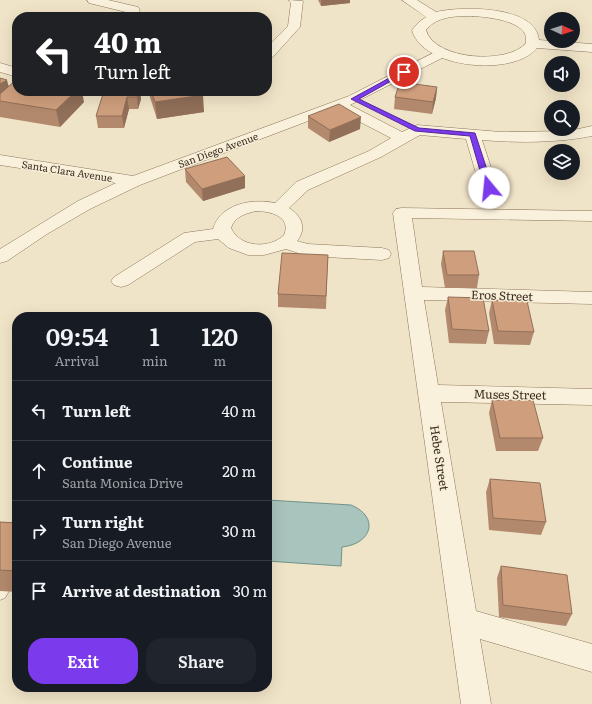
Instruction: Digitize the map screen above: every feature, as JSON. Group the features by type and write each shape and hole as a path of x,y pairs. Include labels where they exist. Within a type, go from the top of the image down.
{"street":[{"path":"93,0 134,10"},
{"path":"272,50 294,27 297,1 295,0"},
{"path":"408,0 435,17"},
{"path":"465,12 494,14 515,21 526,27 533,39 526,51 514,57 497,60 478,60 458,58 441,53 428,46 421,38 419,30 424,22 448,13 465,12"},
{"path":"533,39 544,37"},
{"path":"580,38 592,39"},
{"path":"533,39 592,48"},
{"name":"San Diego Avenue","path":"0,258 41,230 84,205 134,181 354,99 441,53"},
{"path":"0,67 12,71"},
{"path":"354,99 405,127"},
{"path":"338,105 405,127 473,135 501,137 569,136 592,131"},
{"path":"278,209 302,186 375,154 405,127"},
{"path":"473,135 493,201"},
{"name":"Santa Clara Avenue","path":"0,160 134,181"},
{"path":"255,206 267,206 278,209 292,218 295,225 295,232 284,244 273,248 260,250 247,249 236,246 227,240 222,233 222,226 224,222 233,212 243,208 255,206"},
{"name":"Hebe Street","path":"476,704 465,621 428,393 402,213 592,216"},
{"path":"121,281 190,237 222,233"},
{"path":"284,244 307,250 382,254"},
{"name":"Eros Street","path":"413,293 592,298"},
{"name":"Muses Street","path":"428,393 592,398"},
{"path":"465,621 592,658"}],"water":[{"path":"272,500 351,505 360,510 366,516 369,523 369,529 366,536 360,541 352,545 342,547 341,566 272,561"}],"building":[{"path":"0,78 7,80 0,84"},
{"path":"400,82 437,87 433,102 395,97"},
{"path":"12,83 12,96 71,96 56,110 0,101 0,94"},
{"path":"102,96 137,96 127,97 122,116 96,116"},
{"path":"153,96 196,96 155,102"},
{"path":"339,104 361,117 330,130 308,116"},
{"path":"227,157 245,176 202,189 185,169"},
{"path":"443,251 474,251 479,275 447,275"},
{"path":"282,253 328,255 326,296 278,294"},
{"path":"448,297 483,298 489,331 452,329"},
{"path":"492,300 527,301 534,332 498,331"},
{"path":"492,400 533,400 543,438 500,438"},
{"path":"490,479 540,483 546,522 493,518"},
{"path":"0,522 12,523 12,571 0,570"},
{"path":"501,566 567,575 572,614 503,605"}],"route":[{"path":"404,72 354,99 417,130 473,135 489,188"}]}
